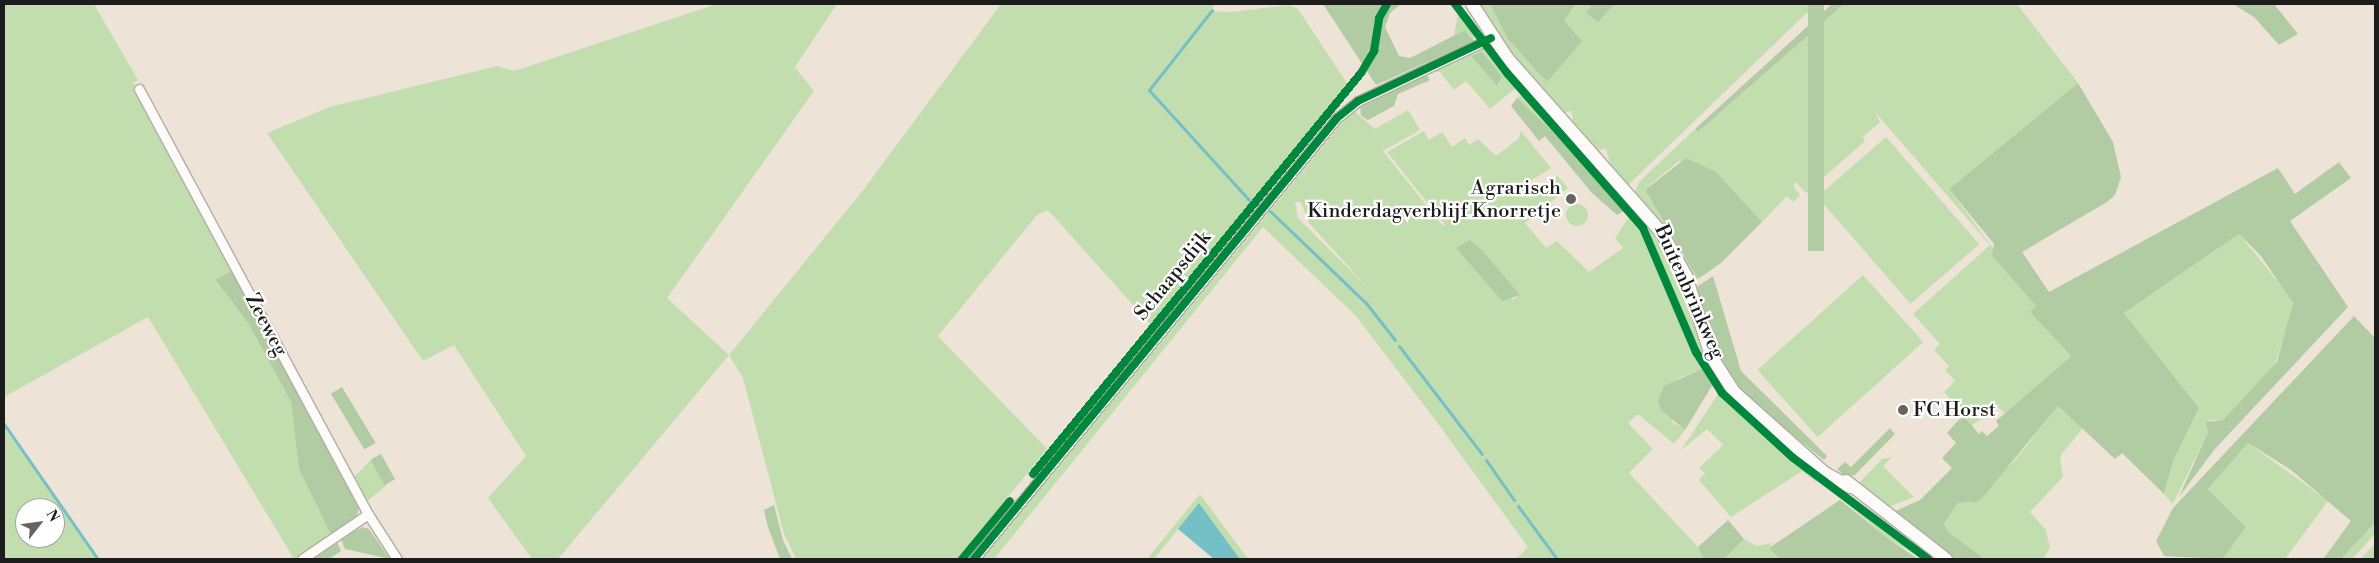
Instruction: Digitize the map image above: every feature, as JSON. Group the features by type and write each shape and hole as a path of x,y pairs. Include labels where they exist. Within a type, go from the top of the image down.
{"main road":[{"name":"Buitenbrinkweg","path":"1472,4 1491,38 1662,233 1686,276 1718,370 1745,404 1798,447 1946,559"}],"street":[{"name":"Schaapsdijk","path":"974,559 1337,118 1358,101 1491,38"},
{"name":"Zeeweg","path":"139,89 368,514 398,559"},
{"path":"302,559 368,514"}],"green space":[{"path":"4,4 94,4 138,80 133,83 232,271 215,281 248,323 291,402 299,469 331,535 294,559 148,317 4,397"},
{"path":"717,4 837,4 795,67 814,91 667,298 729,355 558,559 532,559 488,498 526,456 454,345 423,361 267,133 330,107 497,66 514,71"},
{"path":"1001,4 1215,4 1211,11 1231,12 1289,5 1298,9 1348,85 1151,325 1048,210 1037,215 938,336 1047,449 957,559 796,559 784,534 743,378 729,355 864,189"},
{"path":"1323,4 1401,4 1390,13 1385,27 1399,56 1410,58 1465,30 1474,41 1376,85"},
{"path":"1480,4 1490,4 1510,41 1547,4 1816,4 1628,185 1610,164 1606,148 1598,151 1573,125 1572,111 1563,113 1506,48"},
{"path":"1490,4 1575,4 1564,21 1582,41 1547,82 1508,39"},
{"path":"1587,4 1614,4 1598,22 1586,13 1591,6"},
{"path":"1808,4 1824,4 1824,251 1808,251"},
{"path":"1832,4 1844,4 1698,132 1695,129"},
{"path":"1844,4 2017,4 2078,83 1949,189 2036,306 2030,312 2071,356 2005,413 1999,408 1972,425 1944,392 1955,381 1945,370 1949,366 1934,350 1940,344 1913,314 1990,245 1875,112 1880,122 1863,137 1865,141 1806,193 1796,182 1793,186 1800,195 1793,202 1787,196 1762,222 1679,161 1650,185 1645,190 1698,279 1692,279 1635,192 1639,182 1695,129 1698,132"},
{"path":"2233,4 2274,4 2298,34 2279,45 2254,17"},
{"path":"1458,14 1473,31 1474,41 1467,31 1454,35"},
{"path":"1484,48 1517,87 1490,109 1466,81 1454,90 1440,72 1431,72","holes":["1471,56 1500,83 1497,86"]},
{"path":"1482,52 1502,77 1497,86 1471,56"},
{"path":"1427,75 1430,80 1398,94 1394,106 1368,120 1361,116 1360,107"},
{"path":"2078,83 2113,142 2121,177 2115,195 2107,202 2022,252 2049,292 2278,168 2295,194 2339,162 2351,178 2290,221 2348,307 2214,450 2179,497 2208,432 2206,422 2223,420 2277,362 2293,303 2261,256 2239,234 2124,313 2199,408 2173,461 2164,494 2122,453 2115,459 2058,406 1983,497 1976,502 1958,503 1944,524 1948,532 1985,559 1953,559 1893,512 1920,500 1952,468 1942,458 1956,443 1947,433 1963,415 1979,434 1982,431 1987,436 1999,426 1996,421 2071,356 2030,312 2036,306 1992,255 1994,244 1949,189"},
{"path":"1532,93 1594,162 1528,94"},
{"path":"1523,94 1626,208 1624,211 1517,98"},
{"path":"1517,98 1560,139 1624,211 1617,215 1591,192 1545,136 1539,141 1511,106"},
{"path":"1353,110 1375,129 1408,110 1420,130 1383,151 1442,225 1446,226 1387,152 1424,131 1429,140 1442,132 1452,147 1465,138 1469,145 1478,139 1496,156 1518,139 1521,131 1551,168 1530,181 1530,188 1541,194 1557,175 1568,188 1525,223 1546,248 1557,241 1589,272 1623,248 1615,238 1631,214 1656,255 1702,369 1677,379 1672,422 1685,430 1674,444 1638,414 1628,423 1653,449 1629,473 1698,547 1703,559 1516,559 1528,547 1356,316 1263,227 994,559 982,559","holes":["1295,202 1301,202 1309,223 1366,286 1298,218","1471,241 1482,250 1519,295 1513,300"]},
{"path":"1886,137 1979,244 1910,304 1817,197"},
{"path":"1686,158 1716,172 1762,222 1721,263 1698,279 1645,190"},
{"path":"1577,204 1585,207 1588,215 1585,223 1577,226 1569,223 1566,215 1569,207"},
{"path":"1639,213 1677,270 1705,355 1702,358"},
{"path":"2239,234 2293,300 2288,325 2273,370 2223,420 2209,420 2208,432 2173,504 2164,494 2173,461 2199,408 2124,313"},
{"path":"1470,240 1482,250 1520,295 1502,301 1456,248"},
{"path":"232,271 359,509 356,518 331,535 299,469 291,402 248,323 215,280"},
{"path":"1863,275 1923,342 1818,437 1757,370"},
{"path":"1713,276 1741,371 1827,456 1824,460 1743,395 1719,361 1695,288"},
{"path":"2354,316 2375,338 2375,523 2341,559 2323,559 2351,521 2291,470 2248,443 2208,489 2246,527 2223,559 2164,556 2156,541 2173,508"},
{"path":"1702,369 1713,384 1685,430 1661,410 1658,401 1664,386"},
{"path":"342,387 375,443 364,449 331,394"},
{"path":"1723,391 1726,391 1820,476 1782,446"},
{"path":"1719,393 1818,480 1816,482 1802,471 1731,517 1699,480 1705,473 1699,468 1723,445 1707,429 1681,450"},
{"path":"2058,406 2083,428 2060,456 2063,477 2030,512 2046,530 2050,547 2044,559 1985,559 1948,532 1944,524 1958,503 1971,503 2016,459"},
{"path":"4,427 55,498 15,498 15,548 65,548 65,513 98,559 4,559"},
{"path":"1890,428 1895,434 1855,475 1846,477 1837,469 1845,462 1851,467"},
{"path":"2248,443 2328,501 2285,559 2223,559 2246,527 2208,489"},
{"path":"381,454 395,479 385,485 371,460"},
{"path":"1892,457 1883,466 1914,497 1888,507 1859,483 1882,459"},
{"path":"371,460 386,486 366,502 353,478"},
{"path":"1828,488 1891,536 1924,559 1890,540"},
{"path":"1200,494 1248,559 1240,559 1199,503 1154,559 1147,559"},
{"path":"1840,500 1890,540 1918,559 1780,559 1769,548"},
{"path":"774,505 783,540 792,559 780,559 768,527 764,510"},
{"path":"1728,520 1744,539 1724,559 1703,559 1698,547"},
{"path":"2375,523 2375,534 2352,559 2341,559"},
{"path":"362,527 369,529 390,559 345,549 341,539"},
{"path":"1744,539 1757,546 1772,543 1769,548 1780,559 1724,559"},
{"path":"337,542 341,551 329,559 313,559"},
{"path":"2375,544 2375,559 2361,559 2368,551"}],"water":[{"path":"1199,503 1240,559 1214,559 1178,529"}],"waterway":[{"path":"1212,10 1149,90 1249,200"},
{"path":"1270,211 1366,303 1395,340"},
{"path":"1399,346 1482,454"},
{"path":"4,424 98,559"},
{"path":"1486,460 1514,500"},
{"path":"1518,506 1557,559"}],"cycle path":[{"path":"1033,474 1361,73 1374,51 1379,18 1387,4"},
{"path":"1455,4 1507,73 1643,228 1696,352 1722,393 1792,457 1928,559"},
{"path":"974,559 1337,118 1358,101 1491,38"},
{"path":"962,559 1010,501"}],"place":[{"name":"Agrarisch Kinderdagverblijf Knorretje","path":"1571,199"},
{"name":"FC Horst","path":"1903,410"}]}
